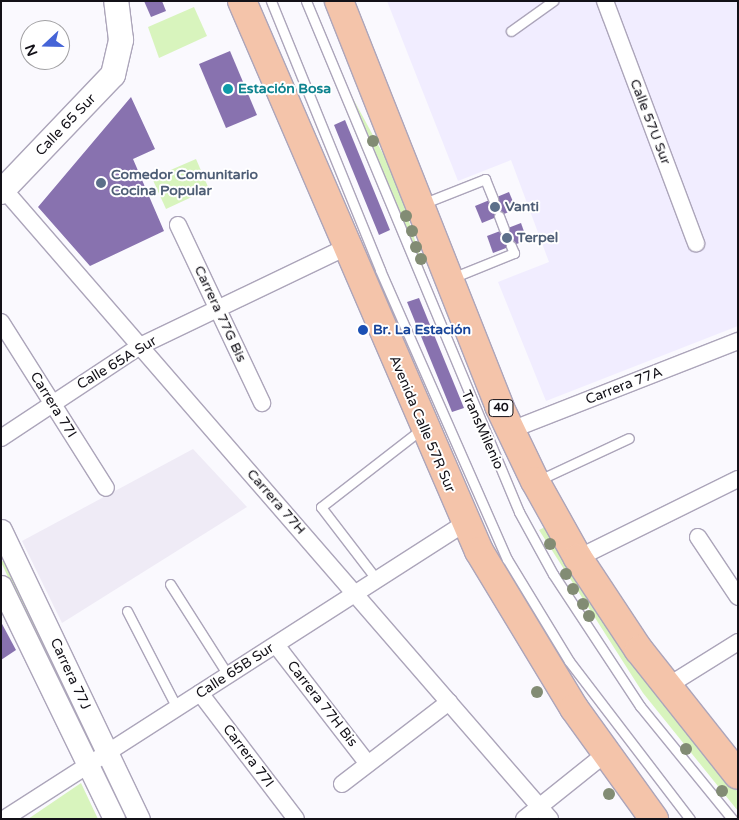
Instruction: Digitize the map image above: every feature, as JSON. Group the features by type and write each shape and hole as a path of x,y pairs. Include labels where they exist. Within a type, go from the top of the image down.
{"highway":[{"name":"Avenida Calle 57R Sur","path":"242,1 465,523 522,627 605,754 654,819"},
{"name":"40","path":"339,1 422,204 449,279 511,430 535,482 578,558 666,688 738,775"}],"main road":[{"name":"Calle 65 Sur","path":"2,189 109,81 120,53 116,1"}],"street":[{"name":"Calle 57U Sur","path":"604,1 696,244"},
{"name":"Carrera 77H","path":"2,189 550,819"},
{"name":"Carrera 77G Bis","path":"178,225 262,403"},
{"name":"Calle 65A Sur","path":"1,438 140,346 347,247"},
{"name":"Carrera 77I","path":"1,322 106,488"},
{"name":"Carrera 77A","path":"511,430 738,341"},
{"path":"578,558 738,479"},
{"name":"Calle 65B Sur","path":"4,819 465,523"},
{"path":"698,537 738,597"},
{"name":"Carrera 77J","path":"4,540 139,819"},
{"name":"Carrera 77J","path":"1,586 114,819"},
{"path":"666,688 738,642"},
{"name":"Carrera 77H Bis","path":"276,644 368,764"},
{"name":"Carrera 77I","path":"200,693 296,819"},
{"path":"342,784 449,702"},
{"path":"524,819 605,754"},
{"path":"130,799 146,819"}],"lane":[{"path":"271,1 380,270 507,559 569,661 690,819"},
{"name":"TransMilenio","path":"306,1 519,512 553,574 640,706 732,819"},
{"path":"511,31 553,1"},
{"path":"422,204 485,180 493,199"},
{"path":"499,216 504,229"},
{"path":"449,279 514,253 511,246"},
{"path":"378,580 321,507 424,428"},
{"path":"535,482 630,438"},
{"path":"170,584 228,675"},
{"path":"127,611 177,708"}],"shaded area":[{"path":"387,1 738,1 738,326 546,401 498,282 549,262 511,160 458,181"},
{"path":"193,449 247,507 62,623 22,541"}],"green space":[{"path":"194,7 207,36 159,58 148,27"},
{"path":"350,93 394,174 431,291"},
{"path":"196,159 209,189 166,209 152,178"},
{"path":"549,525 709,759 738,792 738,811 643,693 539,530"},
{"path":"9,557 96,742 87,745 1,562"},
{"path":"81,783 98,819 28,819"}],"building":[{"path":"144,1 162,1 166,11 151,17"},
{"name":"Estación Bosa","path":"230,51 257,115 226,128 199,64"},
{"name":"Comedor Comunitario Cocina Popular","path":"131,97 155,149 133,159 164,231 90,266 38,207"},
{"name":"Estación Bosa","path":"345,120 390,230 379,235 334,125"},
{"name":"Vanti","path":"509,192 516,209 482,223 475,206"},
{"name":"Terpel","path":"521,223 527,240 493,253 487,236"},
{"path":"419,298 464,408 452,412 407,302"},
{"path":"1,622 16,650 1,660"}],"place":[{"name":"Estación Bosa","path":"228,89"},
{"name":"Comedor Comunitario Cocina Popular","path":"101,183"},
{"name":"Vanti","path":"495,207"},
{"name":"Terpel","path":"507,238"},
{"name":"Br. La Estación","path":"363,330"}]}
